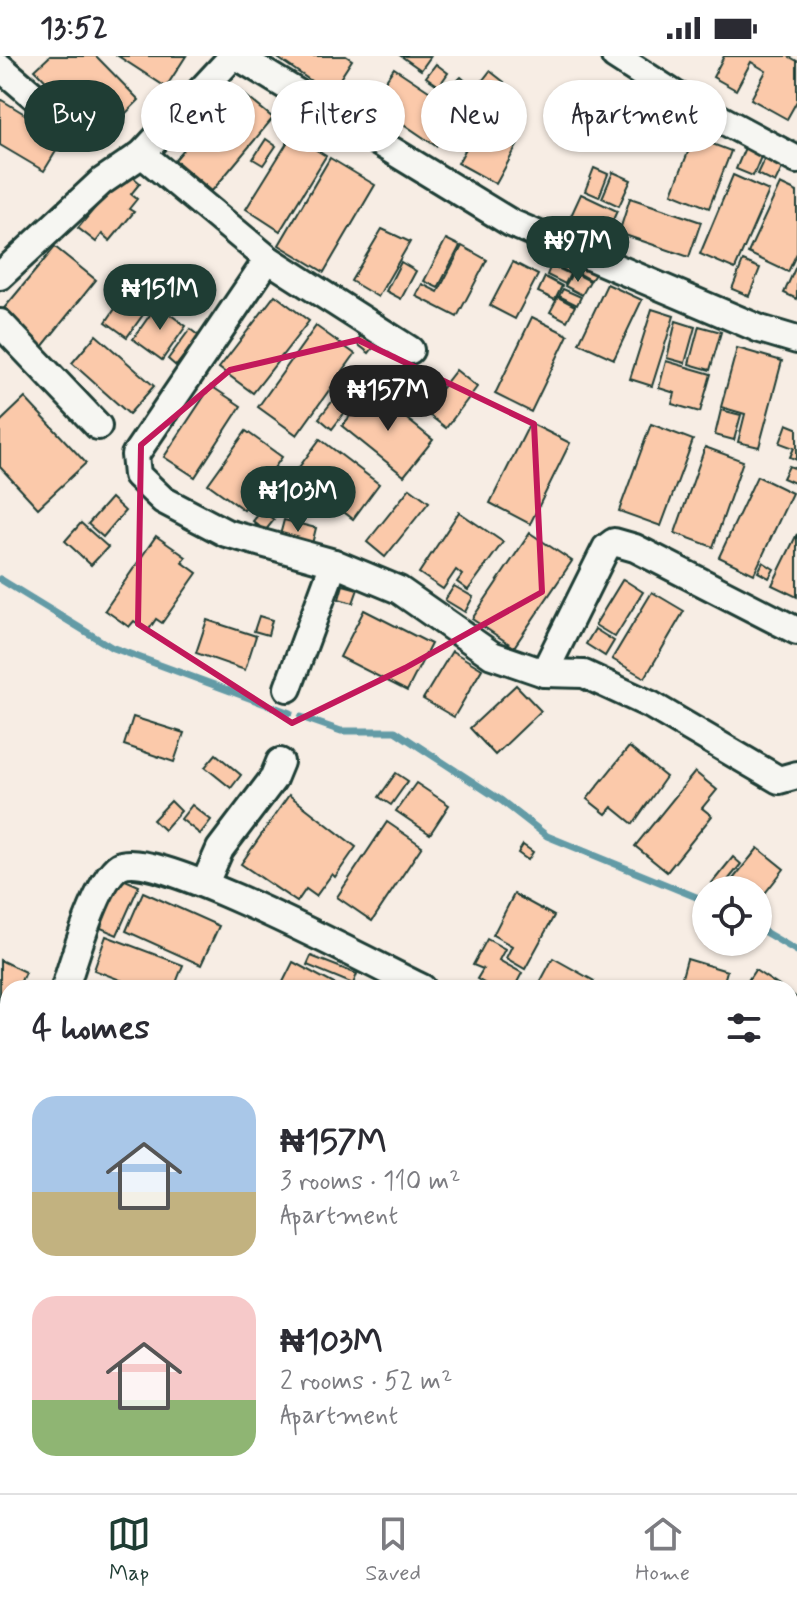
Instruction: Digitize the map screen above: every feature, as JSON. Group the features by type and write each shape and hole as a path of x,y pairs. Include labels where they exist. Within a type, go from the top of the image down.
{"street":[{"path":"0,276 101,182 142,154 235,56 511,223 760,329 797,340"},
{"path":"615,56 674,94 797,160"},
{"path":"0,67 24,88"},
{"path":"142,154 268,259 410,350"},
{"path":"268,259 135,455 137,475 163,500 226,533 334,563 399,590 492,655 544,673 584,674 651,705 779,780 797,775"},
{"path":"0,323 98,426"},
{"path":"544,673 606,548 614,542 635,548 797,631"},
{"path":"288,688 334,563"},
{"path":"205,883 220,849 273,779 280,762"},
{"path":"68,980 86,923 118,867 131,863 205,883 405,980"}],"highlighted area":[{"path":"358,340 534,424 542,592 405,668 292,723 138,624 141,445 230,370"}],"building":[{"path":"50,56 96,56 119,80 45,80 35,70"},
{"path":"118,56 186,56 171,80 155,80"},
{"path":"275,56 346,56 352,60 339,80 310,80"},
{"path":"401,56 431,56 421,70"},
{"path":"724,56 788,56 797,61 797,101 787,119 751,99 766,71 751,62 736,90 727,85 727,80 713,77"},
{"path":"436,64 448,73 443,80 426,77"},
{"path":"394,68 421,86 421,136 405,125 405,80 386,80"},
{"path":"490,71 501,80 483,80"},
{"path":"125,86 139,100 125,114"},
{"path":"0,99 24,114 24,152 56,152 44,171 0,145"},
{"path":"255,103 271,116 255,140"},
{"path":"266,139 271,142 272,152 263,165 253,159"},
{"path":"746,145 763,152 753,176 736,169"},
{"path":"731,151 709,208 672,193 688,152"},
{"path":"182,152 245,152 212,191 175,160"},
{"path":"281,152 320,152 326,156 280,231 246,209"},
{"path":"464,152 514,152 496,184 458,163"},
{"path":"766,155 784,164 775,183 757,174"},
{"path":"330,158 375,185 324,272 279,245"},
{"path":"594,168 608,174 599,197 585,191"},
{"path":"126,171 140,183 131,194 137,199 129,209 134,212 110,241 102,234 96,242 78,228"},
{"path":"613,172 631,180 619,206 602,198"},
{"path":"733,175 769,191 735,269 700,254"},
{"path":"780,184 797,192 797,253 788,272 748,253"},
{"path":"581,194 617,211 606,235 570,218"},
{"path":"630,198 701,222 689,257 619,233"},
{"path":"382,229 410,242 378,297 351,281"},
{"path":"446,239 460,246 438,288 424,281"},
{"path":"462,246 487,260 457,317 416,296 422,284 438,292"},
{"path":"55,247 96,280 42,347 1,312"},
{"path":"558,253 576,264 570,273 552,263"},
{"path":"743,261 760,268 749,296 732,289"},
{"path":"401,262 416,271 401,299 386,291"},
{"path":"513,262 538,275 515,319 490,306"},
{"path":"577,264 595,274 591,280 573,270"},
{"path":"797,264 797,299 784,293"},
{"path":"551,265 570,274 565,284 547,275"},
{"path":"573,272 590,281 582,295 565,286"},
{"path":"545,277 562,286 555,300 538,292"},
{"path":"607,284 642,300 614,359 579,343"},
{"path":"563,289 581,297 577,305 559,296"},
{"path":"128,290 150,305 127,337 106,322"},
{"path":"275,295 309,321 253,393 219,368"},
{"path":"558,297 575,306 567,321 550,312"},
{"path":"157,305 186,326 162,360 133,339"},
{"path":"652,309 674,316 652,386 630,379"},
{"path":"532,317 568,335 531,412 495,394"},
{"path":"676,321 695,327 685,363 667,358"},
{"path":"316,326 355,354 297,435 258,407"},
{"path":"699,326 721,332 710,370 689,364"},
{"path":"190,329 199,336 176,366 168,359"},
{"path":"362,334 376,344 369,353 356,343"},
{"path":"96,335 154,386 129,414 72,363"},
{"path":"737,348 782,361 759,447 738,442 745,414 721,407"},
{"path":"666,361 711,374 700,412 672,404 675,393 659,388"},
{"path":"456,370 477,387 446,428 424,411"},
{"path":"211,386 241,406 195,477 164,457"},
{"path":"371,390 433,440 404,476 342,426"},
{"path":"339,393 352,403 332,429 319,418"},
{"path":"25,398 86,463 38,508 0,467 0,422"},
{"path":"721,410 741,415 734,440 715,435"},
{"path":"530,423 570,443 530,524 490,503"},
{"path":"651,424 693,440 661,526 619,511"},
{"path":"787,424 797,428 797,460 790,457 794,448 780,443"},
{"path":"246,431 282,457 244,510 208,484"},
{"path":"320,439 379,484 353,519 294,474"},
{"path":"705,447 743,461 713,547 675,533"},
{"path":"789,466 797,469 797,484 783,478"},
{"path":"757,476 792,493 754,574 719,557"},
{"path":"410,488 429,502 385,557 367,542"},
{"path":"111,498 125,511 103,537 88,524"},
{"path":"262,510 274,520 265,531 253,521"},
{"path":"459,512 503,542 468,590 457,582 462,575 456,570 443,589 419,573"},
{"path":"284,520 316,528 311,548 279,539"},
{"path":"81,523 108,547 91,565 65,541"},
{"path":"530,533 572,561 514,647 472,619"},
{"path":"797,534 797,597 772,585"},
{"path":"156,536 186,557 182,562 197,573 162,623 156,619 148,631 134,621 129,627 105,610"},
{"path":"763,562 774,569 769,578 758,572"},
{"path":"623,579 643,592 615,637 595,625"},
{"path":"343,585 358,589 353,603 339,599"},
{"path":"454,586 473,597 465,612 445,600"},
{"path":"652,592 684,611 645,678 612,659"},
{"path":"364,610 431,644 407,691 340,657"},
{"path":"259,616 272,620 268,635 254,631"},
{"path":"207,620 256,636 245,670 196,653"},
{"path":"595,629 614,641 605,656 586,644"},
{"path":"452,651 482,669 454,717 423,699"},
{"path":"516,685 541,711 495,755 470,728"},
{"path":"133,717 184,733 174,762 124,745"},
{"path":"629,747 666,777 633,824 612,807 606,814 587,799"},
{"path":"216,754 241,775 231,788 205,767"},
{"path":"695,772 717,790 702,808 712,816 667,872 635,846"},
{"path":"396,773 408,781 391,805 379,797"},
{"path":"416,783 449,805 430,834 396,811"},
{"path":"289,795 356,847 335,877 332,874 316,896 306,889 297,902 241,864"},
{"path":"171,801 181,811 164,830 153,820"},
{"path":"192,805 211,820 200,834 181,819"},
{"path":"387,822 422,846 372,921 337,897"},
{"path":"523,845 533,852 528,860 518,853"},
{"path":"758,848 784,869 772,884 772,876 735,876"},
{"path":"733,857 741,864 731,876 718,876"},
{"path":"116,876 139,886 117,935 94,925"},
{"path":"143,892 219,926 201,965 126,931"},
{"path":"514,894 554,916 525,969 506,958 512,946 493,935"},
{"path":"106,936 183,965 177,980 120,980 94,970"},
{"path":"487,939 505,949 499,960 522,973 518,980 479,980 483,969 473,965"},
{"path":"311,956 357,974 355,980 343,980 307,965"},
{"path":"553,958 592,980 541,980"},
{"path":"687,959 727,971 724,980 681,980"},
{"path":"0,960 25,972 22,980 0,980"},
{"path":"293,962 327,980 284,980"},
{"path":"755,970 770,980 748,980"}],"waterway":[{"path":"0,579 111,647 290,713"},
{"path":"301,717 341,731 395,731 502,801 547,836 692,895"},
{"path":"772,936 797,951"}]}
